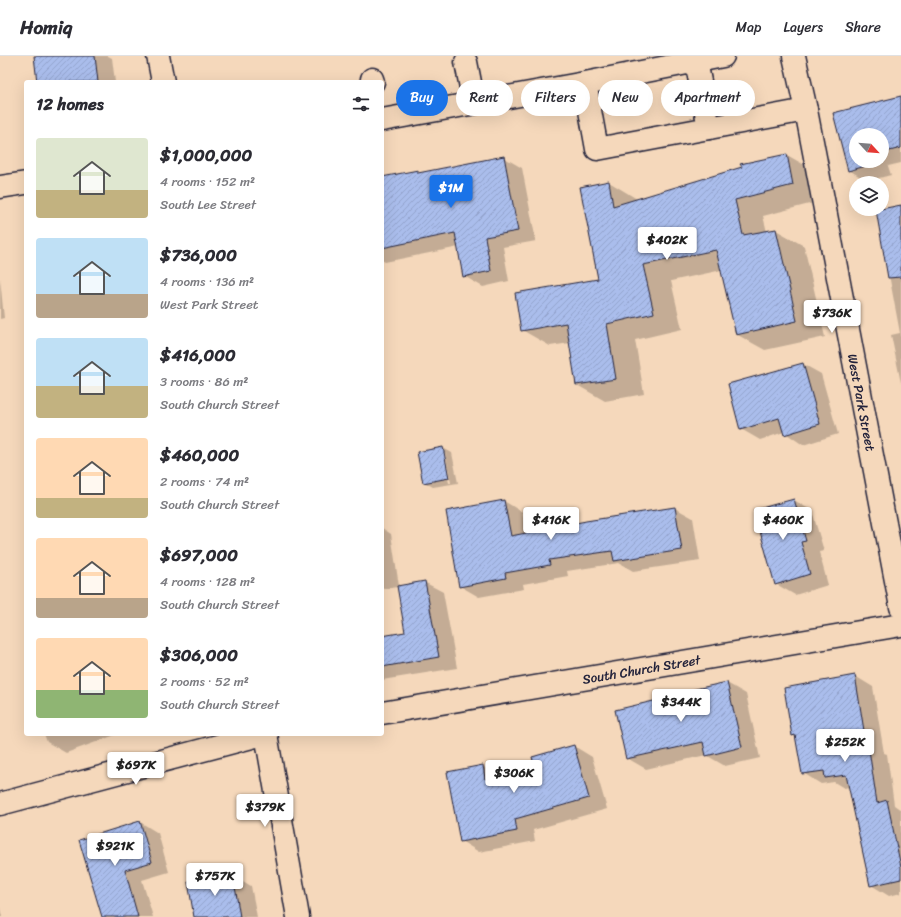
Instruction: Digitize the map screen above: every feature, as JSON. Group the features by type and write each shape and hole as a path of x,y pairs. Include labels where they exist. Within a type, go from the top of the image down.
{"street":[{"path":"158,56 163,80"},
{"path":"590,82 723,56"},
{"name":"West Park Street","path":"794,56 806,110 901,607"},
{"path":"696,61 709,128"},
{"path":"466,62 470,80"},
{"path":"384,120 456,106"},
{"path":"590,110 597,149 806,110"},
{"path":"0,187 24,183"},
{"name":"South Church Street","path":"384,713 901,625"},
{"path":"0,804 255,736"},
{"path":"266,736 298,917"}],"building":[{"path":"34,56 95,56 98,80 37,80"},
{"path":"901,96 901,148 889,151 889,128 849,128 849,168 859,168 848,171 833,113"},
{"path":"787,154 793,185 735,200 743,235 776,229 797,321 736,335 716,250 643,265 654,313 607,324 616,379 576,385 566,323 521,331 515,293 598,279 580,187 609,181 613,206 742,167 740,164"},
{"path":"504,156 518,231 485,237 491,271 463,277 455,233 384,248 384,177 418,170 418,173"},
{"path":"901,205 901,277 888,278 877,216 889,216 889,207"},
{"path":"803,363 820,424 784,435 779,418 740,430 728,384"},
{"path":"443,447 449,478 423,483 417,452"},
{"path":"794,499 806,541 801,542 810,574 775,585 754,510"},
{"path":"504,500 511,536 586,521 675,507 682,550 614,561 612,551 549,560 550,565 505,573 506,578 459,587 446,511"},
{"path":"425,581 439,657 384,667 384,636 405,632 397,586"},
{"path":"855,675 866,743 868,743 877,803 887,800 901,867 901,879 870,886 846,775 825,778 824,771 802,774 795,735 792,736 784,688"},
{"path":"727,682 742,747 706,756 703,742 626,759 615,710 692,692 691,690"},
{"path":"574,745 589,798 515,819 517,831 460,842 447,772 483,765 485,779 535,768 532,757"},
{"path":"140,821 152,862 125,870 138,917 102,917 79,840"},
{"path":"233,874 240,917 194,917 188,882"}]}
